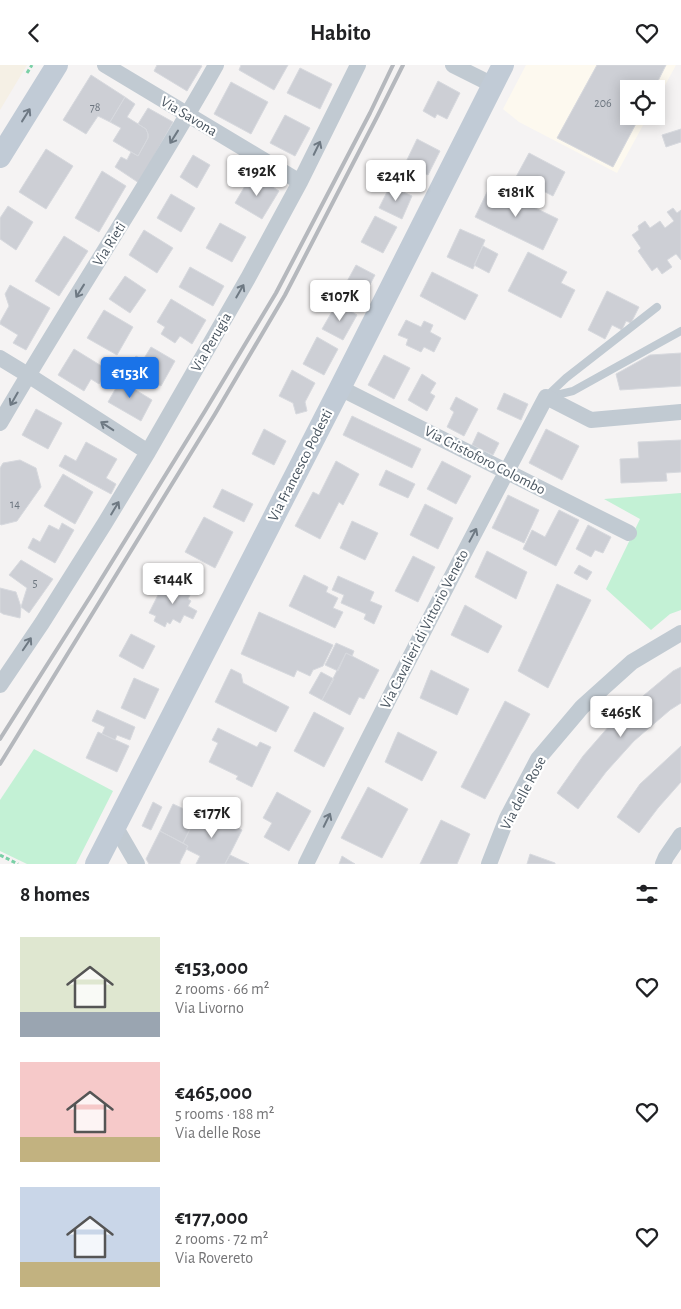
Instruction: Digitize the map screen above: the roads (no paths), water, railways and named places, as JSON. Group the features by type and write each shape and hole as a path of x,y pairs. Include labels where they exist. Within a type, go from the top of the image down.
{"main road":[{"path":"0,157 56,65"},
{"name":"Via Francesco Podesti","path":"96,864 503,65"}],"street":[{"name":"Via Savona","path":"105,65 300,183"},
{"name":"Via Rieti","path":"0,423 188,115 216,65"},
{"name":"Via Perugia","path":"0,685 100,532 248,279 300,183 358,65"},
{"path":"453,65 493,85"},
{"path":"0,358 148,452"},
{"name":"Via Cristoforo Colombo","path":"340,388 629,533"},
{"path":"546,397 591,420 681,412"},
{"name":"Via Cavalieri di Vittorio Veneto","path":"306,864 405,665 546,397"},
{"name":"Via delle Rose","path":"489,864 507,818 538,759 582,707 632,662 681,633"},
{"path":"115,826 137,864"},
{"path":"663,864 681,835"}],"lane":[{"path":"546,397 566,378 657,307"},
{"path":"546,397 573,391 681,331"}],"railway":[{"path":"0,739 92,594 276,293 393,65"},
{"path":"0,764 215,414 285,295 403,65"}]}
